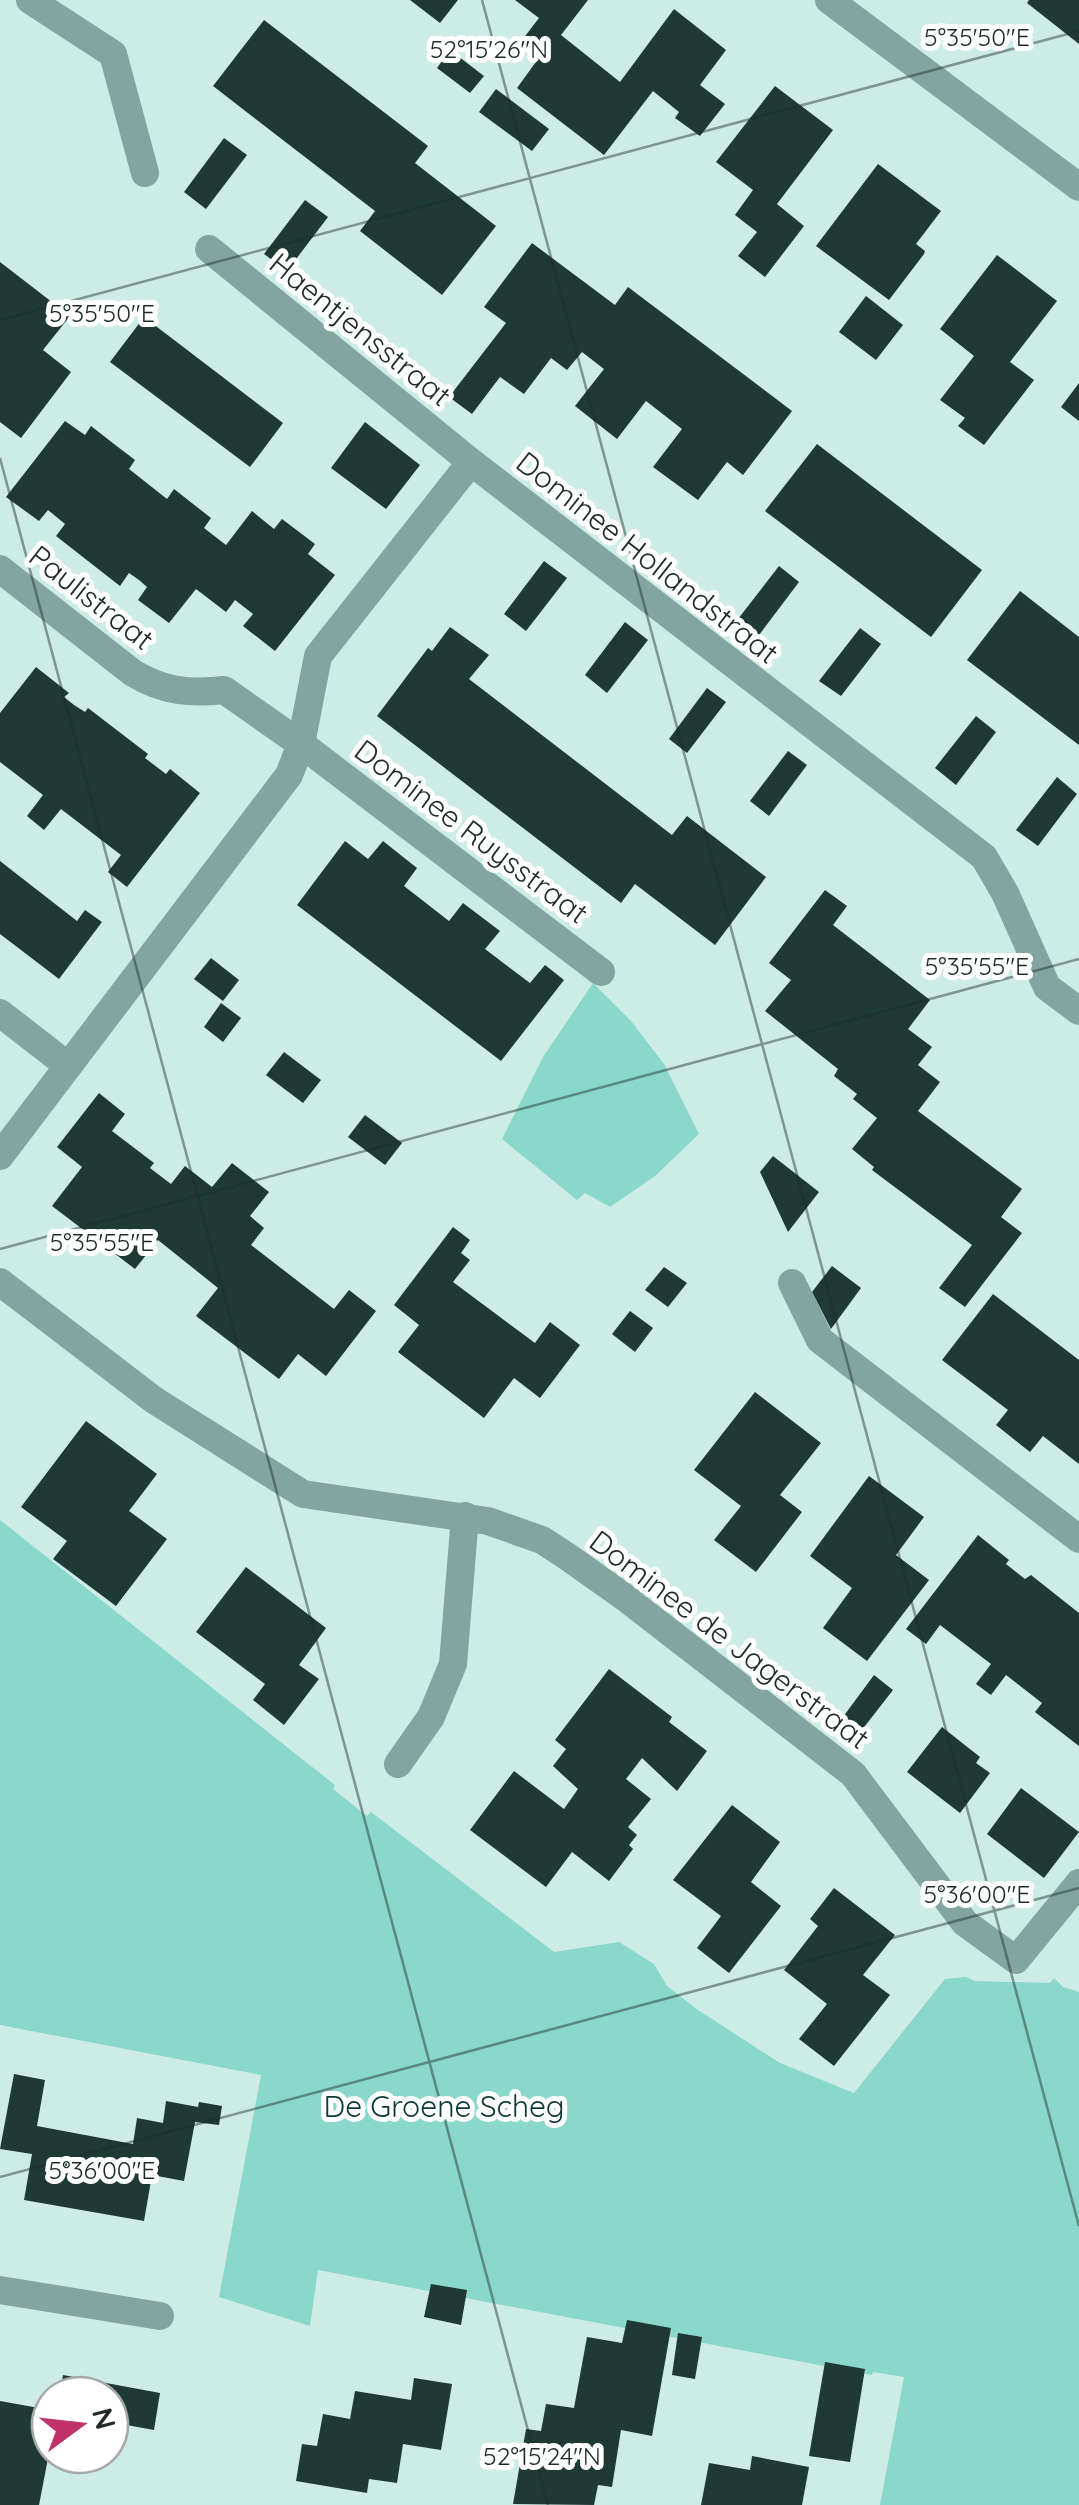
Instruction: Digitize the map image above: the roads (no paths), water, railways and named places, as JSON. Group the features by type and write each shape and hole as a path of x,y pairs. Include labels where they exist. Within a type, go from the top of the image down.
{"street":[{"path":"30,0 113,54 145,173"},
{"path":"829,0 1079,187"},
{"name":"Haentjensstraat","path":"209,249 471,462"},
{"name":"Dominee Hollandstraat","path":"67,1065 289,774 301,744 318,656 471,462 984,857 1005,893 1047,986 1079,1010"},
{"name":"Paulistraat","path":"0,569 154,686 200,693 224,690 301,744"},
{"name":"Dominee Ruysstraat","path":"301,744 601,972"},
{"path":"0,1013 67,1065 0,1156"},
{"name":"Dominee de Jagerstraat","path":"0,1282 154,1400 303,1494 465,1516 511,1527 568,1557 853,1774 965,1923 1016,1960 1079,1883"},
{"path":"792,1283 820,1340 1079,1539"},
{"path":"398,1764 431,1716 453,1664 465,1516"},
{"path":"0,2290 160,2316"}],"park label":[{"name":"De Groene Scheg","path":"444,2107"}]}
